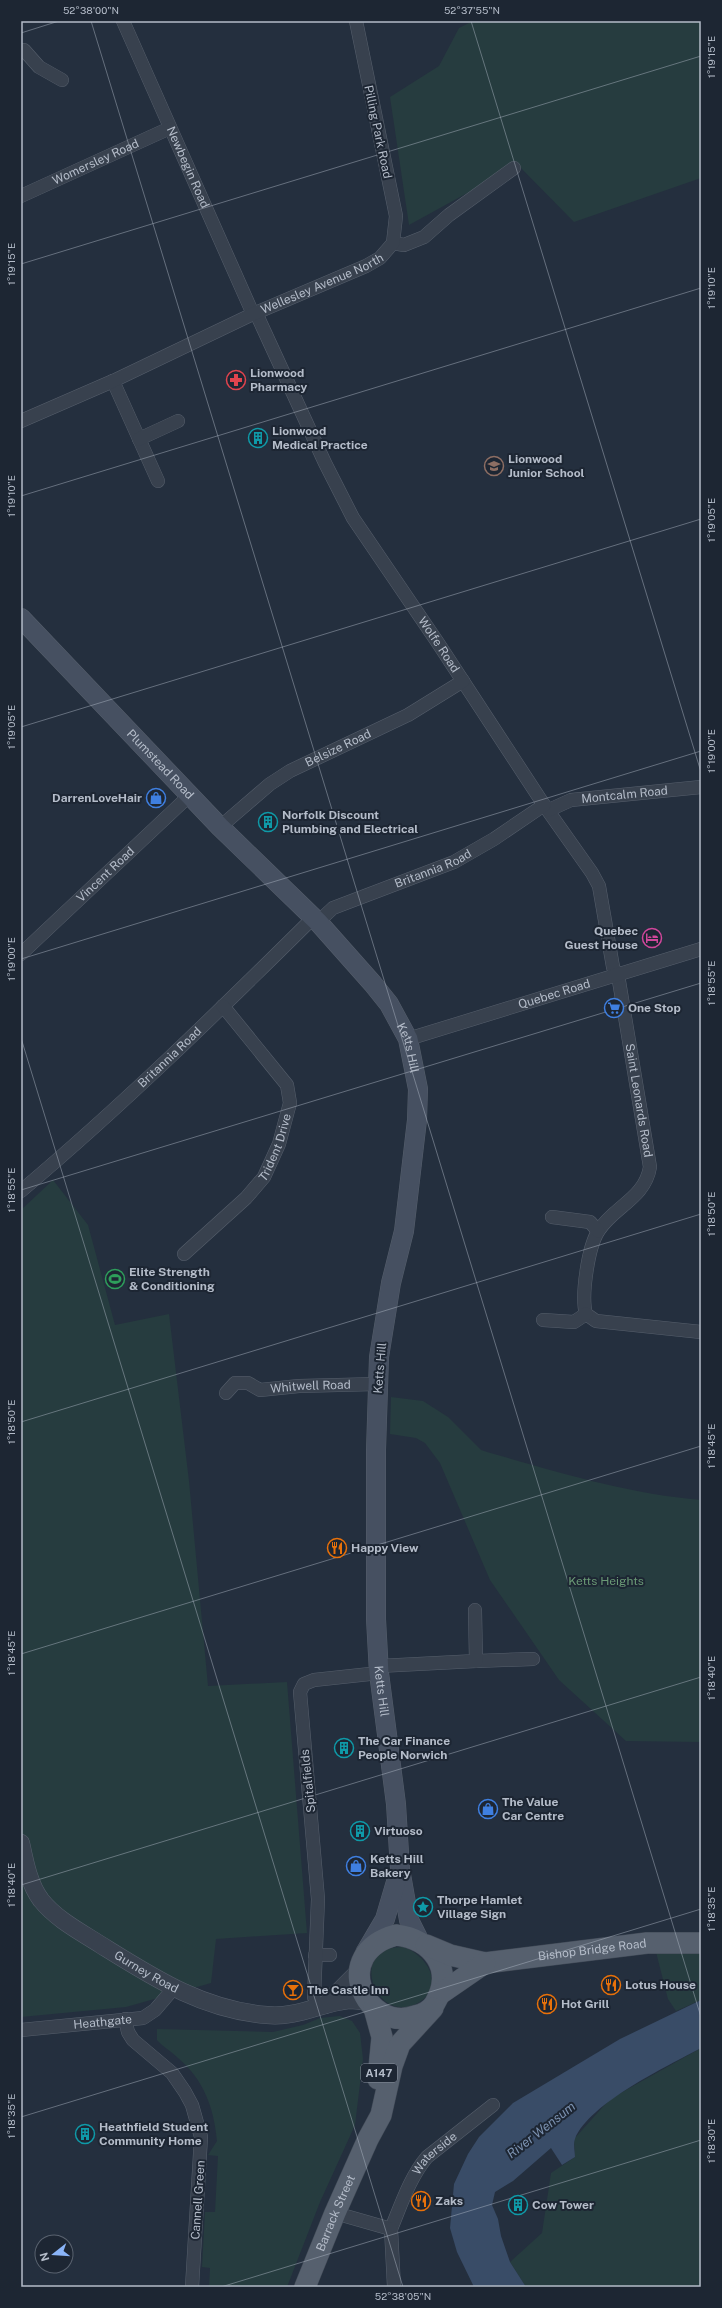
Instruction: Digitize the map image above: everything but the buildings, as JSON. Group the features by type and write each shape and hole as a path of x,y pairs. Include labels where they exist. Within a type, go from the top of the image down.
{"main road":[{"name":"Plumstead Road","path":"21,618 220,827 311,916"},
{"name":"Ketts Hill","path":"311,916 373,984 389,1004 408,1039 418,1089 414,1156 404,1231 391,1284 379,1357 377,1384 376,1619 379,1669 396,1804 400,1869 409,1920 423,1944"},
{"name":"Ketts Hill","path":"362,1963 385,1919 400,1869"},
{"name":"A147","path":"423,1944 408,1936 396,1935 377,1942 362,1963 361,1988 371,2005 394,2018 408,2019 436,2001"},
{"name":"Bishop Bridge Road","path":"423,1944 450,1955 485,1963 647,1943 701,1942"},
{"path":"423,1944 442,1966 443,1978 436,2001"},
{"name":"Bishop Bridge Road","path":"436,2001 485,1963"},
{"name":"Barrack Street","path":"305,2287 335,2213 380,2115 400,2044 436,2001"},
{"name":"Barrack Street","path":"368,2139 375,2103 382,2037 371,2005"}],"street":[{"name":"Newbegin Road","path":"123,21 170,128 255,313"},
{"name":"Pilling Park Road","path":"356,21 393,196 396,216 393,243"},
{"path":"24,50 39,67 62,80"},
{"name":"Womersley Road","path":"21,196 170,128"},
{"name":"Wellesley Avenue North","path":"21,421 113,381 255,313 366,266 380,258 393,243 404,245 424,237 449,215 514,168"},
{"name":"Wolfe Road","path":"255,313 324,463 353,518 599,886 613,967 617,975"},
{"path":"113,381 158,481"},
{"path":"139,439 178,422"},
{"name":"Belsize Road","path":"220,827 270,784 290,772 408,715 463,681"},
{"name":"Montcalm Road","path":"547,808 571,800 701,787"},
{"name":"Vincent Road","path":"21,954 190,795"},
{"name":"Britannia Road","path":"21,1191 58,1160 223,1006 311,916 454,862 547,808"},
{"name":"Quebec Road","path":"408,1039 701,949"},
{"name":"Saint Leonards Road","path":"586,1314 584,1296 592,1246 598,1231 647,1180 650,1166 617,975"},
{"name":"Trident Drive","path":"184,1254 246,1198 264,1177 280,1144 290,1103 287,1085 223,1006"},
{"path":"552,1217 590,1222 598,1231"},
{"path":"543,1320 574,1322 586,1314 596,1321 701,1332"},
{"name":"Whitwell Road","path":"226,1393 235,1383 248,1383 260,1390 299,1386 377,1384"},
{"path":"475,1610 476,1661"},
{"name":"Spitalfields","path":"319,2002 315,1955 318,1899 300,1692 304,1684 314,1680 379,1669 476,1661 533,1659"},
{"name":"Gurney Road","path":"21,1843 25,1865 32,1884 40,1899 54,1914 89,1938 173,1989 223,2008 266,2015 291,2016 319,2002 350,2000 371,2005"},
{"path":"315,1955 330,1955"},
{"path":"319,2002 362,1963"},
{"name":"Heathgate","path":"21,2030 143,2018 149,2015 173,1989"},
{"name":"Cannell Green","path":"125,2019 128,2032 133,2040 172,2073 186,2092 192,2105 201,2137 192,2287"},
{"name":"Waterside","path":"391,2229 406,2193 420,2166 427,2157 493,2105"},
{"path":"335,2213 391,2229 394,2287"}],"green space":[{"path":"473,21 701,21 701,178 574,222 518,165 409,225 390,97 439,66 459,28"},
{"path":"53,1180 88,1225 115,1325 169,1314 189,1481 208,1686 287,1682 307,1933 216,1939 211,1983 126,2007 21,2017 21,1210"},
{"name":"Ketts Heights","path":"391,1397 423,1401 448,1417 481,1450 487,1452 593,1481 647,1493 701,1500 701,1742 626,1741 559,1680 490,1580 440,1463 425,1443 416,1438 390,1434"},
{"path":"404,1947 413,1951 427,1965 431,1973 432,1981 431,1990 425,1997 416,2004 401,2007 389,2004 379,1995 373,1983 371,1970 376,1958 386,1950"},
{"path":"656,1952 701,1952 701,2000 676,2011 668,1999"},
{"path":"340,2016 352,2021 360,2033 363,2059 355,2125 320,2202 287,2287 209,2287 210,2268 202,2267 205,2212 215,2212 218,2156 208,2155 217,2141 216,2129 210,2106 201,2085 187,2067 157,2040 157,2029 273,2032 303,2025 320,2018"},
{"path":"701,2048 701,2287 526,2287 510,2262 542,2233 551,2173 575,2157 574,2139 610,2099"}],"water":[{"name":"River Wensum","path":"701,2000 701,2048 650,2075 612,2099 596,2112 583,2125 574,2141 575,2157 562,2165 551,2148 513,2181 495,2192 492,2205 498,2219 501,2236 510,2262 526,2287 474,2287 457,2252 450,2228 454,2184 468,2154 479,2137 513,2103 620,2039"}],"place":[{"name":"Lionwood Pharmacy","path":"236,380"},
{"name":"Lionwood Medical Practice","path":"258,438"},
{"name":"Lionwood Junior School","path":"494,466"},
{"name":"DarrenLoveHair","path":"156,798"},
{"name":"Norfolk Discount Plumbing and Electrical","path":"268,822"},
{"name":"Quebec Guest House","path":"652,938"},
{"name":"One Stop","path":"614,1008"},
{"name":"Elite Strength & Conditioning","path":"115,1279"},
{"name":"Happy View","path":"337,1548"},
{"name":"The Car Finance People Norwich","path":"344,1748"},
{"name":"The Value Car Centre","path":"488,1809"},
{"name":"Virtuoso","path":"360,1831"},
{"name":"Ketts Hill Bakery","path":"356,1866"},
{"name":"Thorpe Hamlet Village Sign","path":"423,1907"},
{"name":"Lotus House","path":"611,1985"},
{"name":"The Castle Inn","path":"293,1990"},
{"name":"Hot Grill","path":"547,2004"},
{"name":"Heathfield Student Community Home","path":"85,2134"},
{"name":"Zaks","path":"421,2201"},
{"name":"Cow Tower","path":"518,2205"}]}
